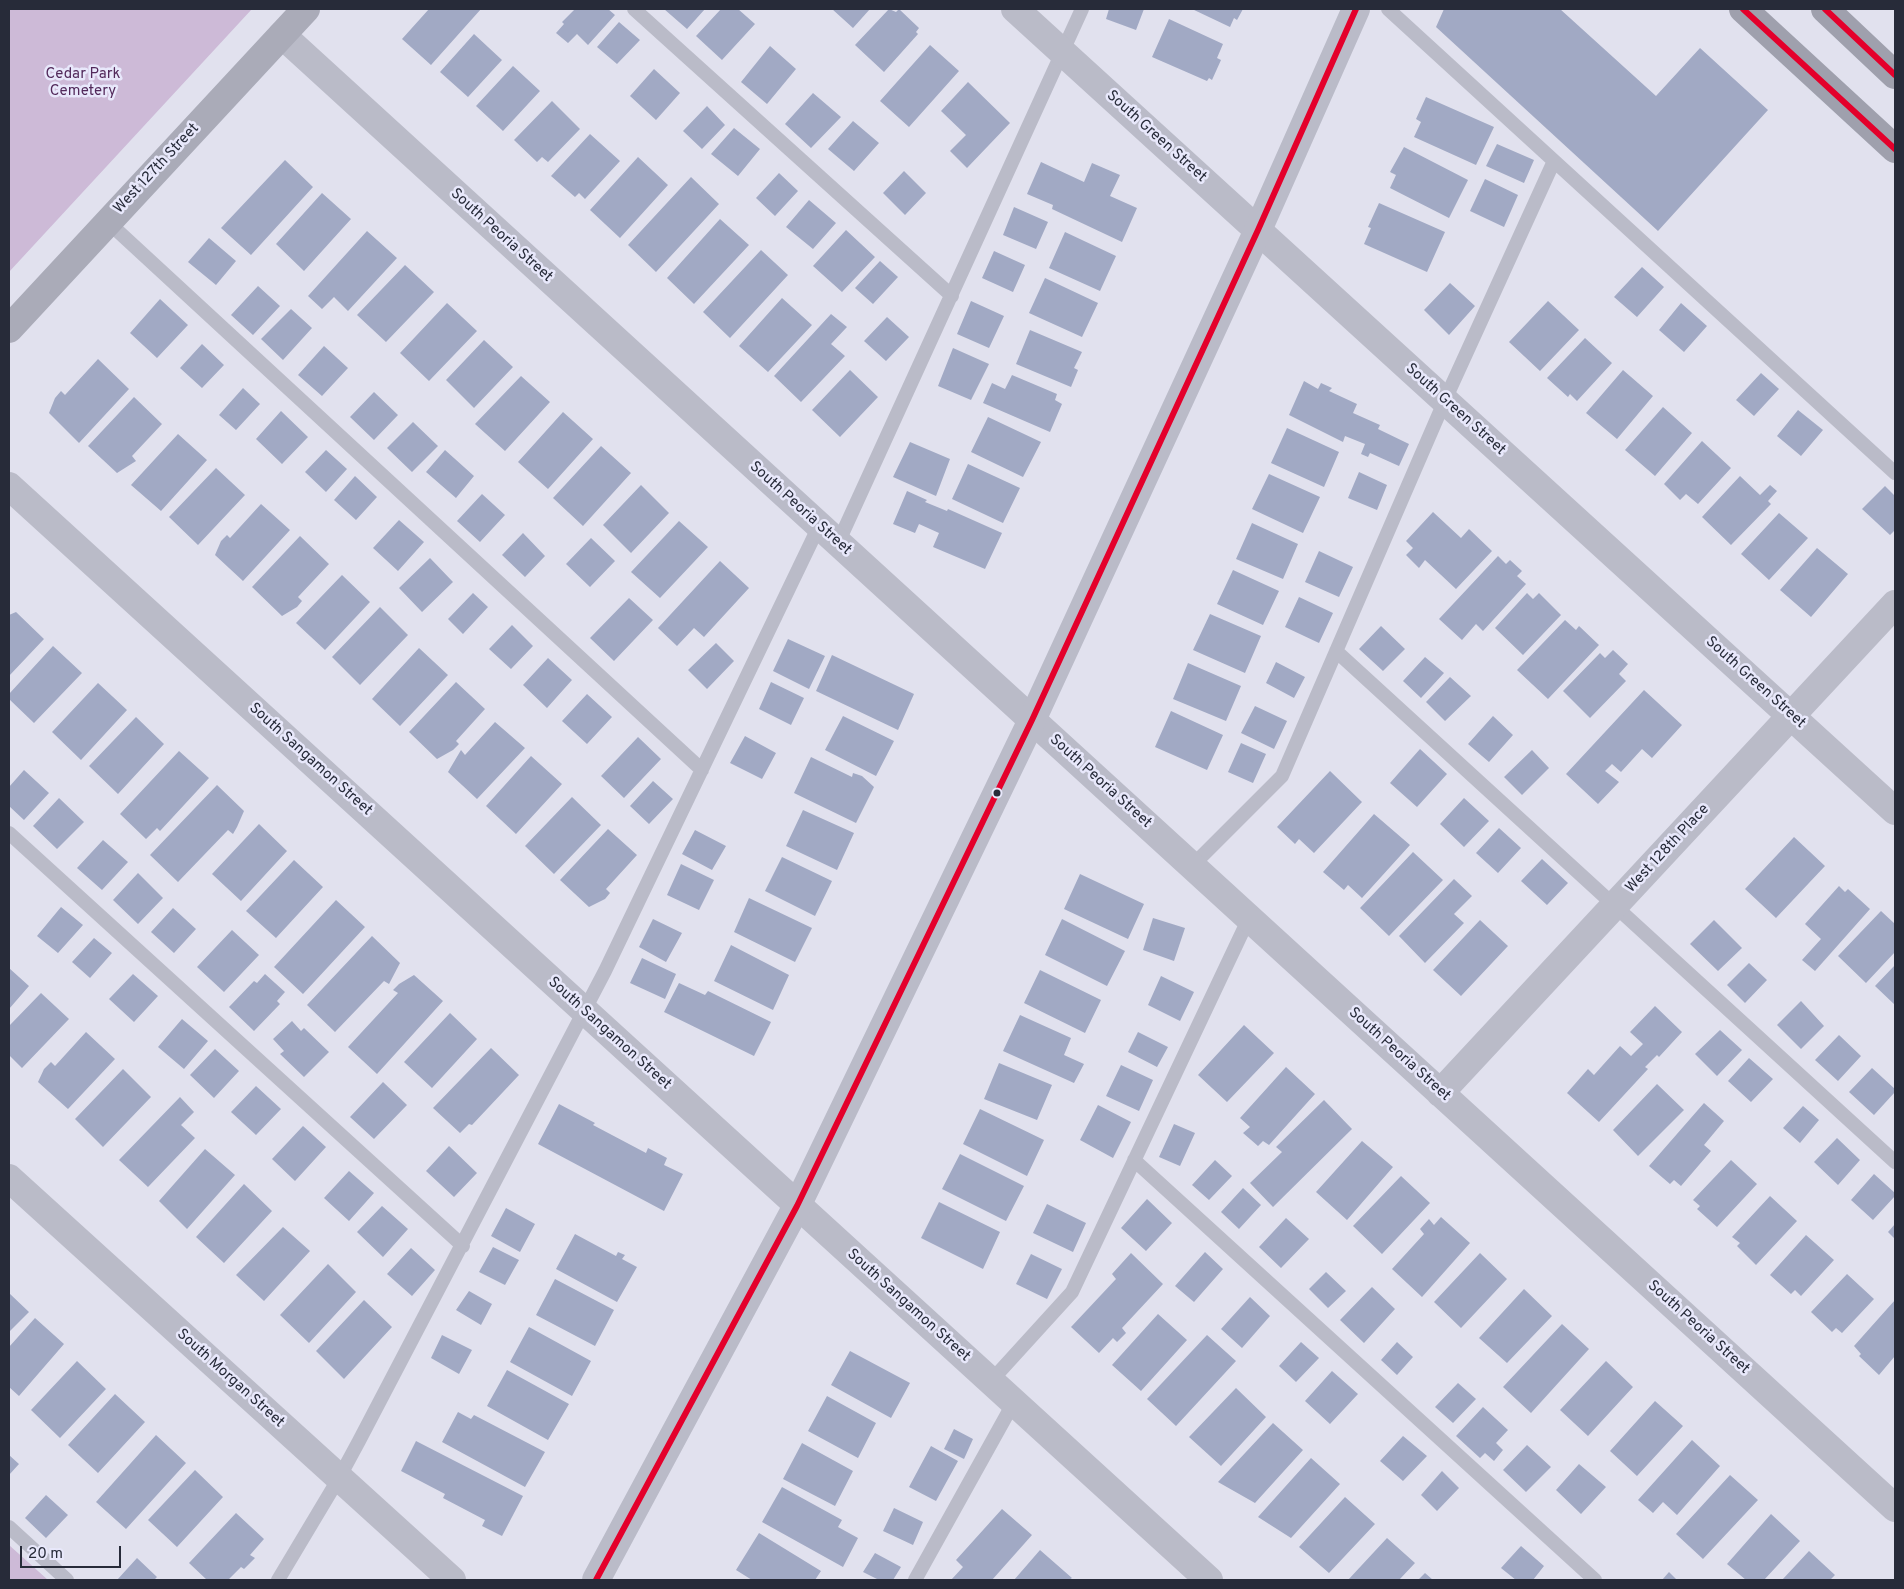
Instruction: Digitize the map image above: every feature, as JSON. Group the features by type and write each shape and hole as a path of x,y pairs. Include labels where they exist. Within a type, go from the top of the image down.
{"main road":[{"name":"West 127th Street","path":"9,329 306,9"},
{"path":"1743,9 1895,149"},
{"path":"1825,9 1895,75"}],"street":[{"name":"South Green Street","path":"1015,9 1895,812"},
{"path":"596,1580 797,1206 1032,720 1258,230 1356,9"},
{"name":"South Peoria Street","path":"282,35 1895,1508"},
{"name":"South Sangamon Street","path":"9,486 1209,1580"},
{"name":"West 128th Place","path":"1440,1093 1895,604"},
{"name":"South Morgan Street","path":"9,1178 452,1580"}],"lane":[{"path":"634,9 952,296"},
{"path":"278,1580 339,1478 585,1012 702,770 952,296 1082,9"},
{"path":"1388,9 1895,473"},
{"path":"1192,866 1282,776 1445,400 1554,160"},
{"path":"108,222 702,770"},
{"path":"1336,651 1895,1162"},
{"path":"9,833 462,1246"},
{"path":"991,1381 1072,1292 1249,918"},
{"path":"1134,1160 1594,1580"},
{"path":"914,1580 1014,1402"},
{"path":"9,1527 67,1580"}],"green space":[{"name":"Cedar Park Cemetery","path":"9,9 252,9 9,272"},
{"path":"9,1545 48,1580 9,1580"}],"building":[{"path":"429,9 481,9 431,65 402,39"},
{"path":"575,9 608,9 615,15 588,45 577,34 568,43 556,33 564,24 562,22"},
{"path":"664,9 705,9 687,29"},
{"path":"721,9 738,9 755,24 722,60 696,36"},
{"path":"832,9 870,9 853,28"},
{"path":"889,9 896,12 899,9 919,28 916,32 918,34 884,72 855,45"},
{"path":"1109,9 1144,9 1136,30 1106,19"},
{"path":"1192,9 1243,9 1237,20 1234,18 1230,27"},
{"path":"1444,9 1560,9 1656,96 1700,48 1768,110 1658,231 1436,27"},
{"path":"1169,19 1223,44 1217,58 1221,60 1212,80 1209,78 1207,81 1152,57"},
{"path":"619,22 640,40 617,64 597,47"},
{"path":"474,34 502,60 468,97 440,72"},
{"path":"930,45 959,71 909,127 880,101"},
{"path":"770,46 796,69 767,104 741,82"},
{"path":"513,66 540,91 503,131 476,106"},
{"path":"654,69 680,93 656,120 630,96"},
{"path":"968,82 1010,123 967,168 950,151 966,135 941,111"},
{"path":"813,93 841,117 811,148 785,124"},
{"path":"1426,97 1494,127 1476,165 1414,137 1421,122 1416,119"},
{"path":"552,101 580,129 548,162 542,157 537,162 514,140"},
{"path":"707,106 725,125 702,149 683,131"},
{"path":"853,121 879,143 854,171 828,149"},
{"path":"734,128 760,149 738,176 711,154"},
{"path":"590,134 620,161 585,199 579,193 575,197 551,176"},
{"path":"1497,144 1534,160 1524,183 1486,166"},
{"path":"1404,147 1468,180 1449,218 1390,188 1396,175 1390,172"},
{"path":"638,157 668,185 620,238 590,210"},
{"path":"285,160 313,187 251,255 221,228"},
{"path":"1041,162 1084,182 1092,163 1120,175 1110,196 1137,208 1122,242 1052,209 1053,205 1027,194"},
{"path":"904,171 926,193 905,215 883,193"},
{"path":"779,173 798,191 775,216 756,198"},
{"path":"691,177 719,204 656,272 628,245"},
{"path":"1485,179 1518,195 1504,227 1470,211"},
{"path":"322,193 351,219 304,271 276,244"},
{"path":"809,200 836,223 813,249 786,227"},
{"path":"1379,203 1445,232 1427,272 1364,244 1371,228 1368,227"},
{"path":"1014,207 1048,222 1036,249 1003,235"},
{"path":"720,219 749,245 694,304 667,278"},
{"path":"846,230 875,257 842,292 813,266"},
{"path":"367,231 397,258 348,311 334,297 322,309 308,296"},
{"path":"1065,232 1116,256 1100,291 1049,268"},
{"path":"209,238 236,261 216,285 188,262"},
{"path":"761,250 788,275 730,338 703,312"},
{"path":"994,251 1025,265 1013,292 982,278"},
{"path":"880,261 898,277 873,304 855,288"},
{"path":"405,265 434,292 386,342 357,315"},
{"path":"1642,267 1664,287 1637,317 1614,297"},
{"path":"1045,278 1098,303 1082,337 1029,313"},
{"path":"1450,283 1475,306 1449,335 1424,310"},
{"path":"258,286 280,306 253,335 231,315"},
{"path":"782,298 812,325 768,372 739,346"},
{"path":"160,299 188,325 157,358 130,333"},
{"path":"971,301 1004,316 989,348 957,334"},
{"path":"1548,301 1579,330 1540,371 1509,342"},
{"path":"447,303 477,331 429,381 400,353"},
{"path":"1681,303 1707,326 1684,352 1659,330"},
{"path":"291,309 312,328 283,360 261,339"},
{"path":"831,314 847,327 831,344 845,356 801,402 774,376"},
{"path":"887,317 909,337 886,361 864,341"},
{"path":"1030,330 1082,352 1074,368 1078,370 1071,387 1016,364"},
{"path":"1585,338 1612,363 1577,401 1570,394 1568,397 1547,378"},
{"path":"484,340 513,367 474,408 446,380"},
{"path":"202,344 224,365 202,388 180,368"},
{"path":"324,346 348,368 322,396 298,375"},
{"path":"953,348 989,364 971,400 938,386"},
{"path":"98,359 129,389 79,443 49,413 55,398 61,391 65,395"},
{"path":"850,370 878,397 840,437 812,410"},
{"path":"1623,370 1653,396 1617,439 1586,413"},
{"path":"1761,373 1779,389 1754,416 1736,400"},
{"path":"1012,375 1057,394 1055,400 1062,404 1050,432 983,403 992,383 1005,389"},
{"path":"521,376 550,402 505,451 475,424"},
{"path":"1304,381 1318,389 1321,383 1332,388 1329,391 1357,404 1353,413 1380,425 1378,429 1409,444 1399,466 1370,453 1368,457 1361,454 1365,444 1345,436 1343,442 1289,415"},
{"path":"243,388 260,404 236,430 219,415"},
{"path":"374,392 398,415 374,440 350,417"},
{"path":"134,397 162,424 132,456 136,461 117,473 88,446"},
{"path":"1663,407 1692,433 1655,476 1625,450"},
{"path":"1798,410 1823,430 1801,456 1777,436"},
{"path":"281,411 308,437 282,464 256,439"},
{"path":"563,412 593,439 548,489 518,462"},
{"path":"988,417 1041,442 1023,477 971,452"},
{"path":"413,422 438,446 412,472 387,448"},
{"path":"1287,428 1339,452 1324,487 1271,463"},
{"path":"178,434 207,460 161,511 131,485"},
{"path":"1702,441 1731,468 1698,504 1686,494 1680,500 1664,484"},
{"path":"910,442 950,459 936,496 893,477"},
{"path":"601,446 631,473 583,526 553,498"},
{"path":"326,450 347,469 326,492 305,472"},
{"path":"445,450 474,476 456,498 426,472"},
{"path":"968,464 1020,488 1003,523 952,499"},
{"path":"216,468 245,495 198,545 169,517"},
{"path":"1359,472 1387,485 1377,510 1348,498"},
{"path":"1269,474 1320,497 1303,533 1252,509"},
{"path":"355,476 377,497 356,520 334,500"},
{"path":"1740,476 1760,495 1770,485 1777,491 1768,501 1771,504 1731,545 1702,517"},
{"path":"641,485 669,513 631,553 603,525"},
{"path":"1885,486 1895,496 1895,530 1890,535 1862,509"},
{"path":"907,491 927,500 925,502 947,511 948,509 1002,533 985,569 933,547 939,533 919,524 915,533 893,524"},
{"path":"482,494 505,515 480,542 457,521"},
{"path":"261,504 290,530 243,581 215,555 221,541 227,535 230,538"},
{"path":"1433,512 1461,538 1469,529 1492,551 1456,589 1425,560 1419,568 1406,555 1413,548 1406,541"},
{"path":"1779,513 1808,538 1769,580 1741,554"},
{"path":"399,520 424,542 398,571 373,548"},
{"path":"679,521 708,547 660,598 631,572"},
{"path":"1252,523 1298,544 1283,579 1236,559"},
{"path":"523,533 545,556 525,577 502,555"},
{"path":"300,536 329,564 298,597 302,601 297,607 282,616 252,587"},
{"path":"591,538 615,561 590,587 566,564"},
{"path":"1817,548 1848,574 1811,617 1780,590"},
{"path":"1319,551 1353,567 1339,597 1305,582"},
{"path":"1498,556 1506,564 1510,560 1522,571 1517,576 1526,584 1483,631 1476,624 1462,640 1439,619"},
{"path":"430,558 453,582 422,612 399,588"},
{"path":"720,561 749,588 704,637 694,628 677,646 658,628"},
{"path":"1233,570 1279,591 1263,625 1217,604"},
{"path":"342,575 370,602 325,650 296,623"},
{"path":"473,593 488,607 463,634 448,619"},
{"path":"1527,593 1533,599 1539,593 1561,615 1523,655 1495,628"},
{"path":"1299,597 1333,613 1319,643 1285,627"},
{"path":"629,598 653,620 614,661 590,638"},
{"path":"380,607 408,635 360,685 332,657"},
{"path":"16,612 44,639 9,676 9,615"},
{"path":"1210,614 1261,636 1245,673 1193,650"},
{"path":"1565,620 1576,630 1579,626 1599,645 1548,699 1517,670"},
{"path":"512,625 533,646 511,669 489,649"},
{"path":"1381,626 1405,649 1383,671 1359,649"},
{"path":"788,639 825,656 809,689 773,671"},
{"path":"716,643 734,661 707,689 688,670"},
{"path":"53,646 82,673 34,723 9,699 9,694"},
{"path":"419,648 448,675 400,726 372,699"},
{"path":"1613,650 1628,664 1619,674 1626,681 1590,718 1563,691 1600,653 1605,658"},
{"path":"832,655 914,694 898,730 816,691"},
{"path":"1425,657 1444,673 1421,698 1403,681"},
{"path":"548,658 572,680 547,708 523,685"},
{"path":"1276,662 1305,677 1294,698 1266,683"},
{"path":"1188,663 1241,686 1226,721 1173,699"},
{"path":"1450,677 1471,696 1445,721 1426,702"},
{"path":"456,682 485,709 456,741 459,744 453,750 437,759 409,732"},
{"path":"771,682 804,698 791,725 759,709"},
{"path":"98,683 127,710 81,760 52,732"},
{"path":"1644,690 1682,725 1652,758 1642,749 1621,772 1612,764 1605,771 1619,782 1598,804 1566,774"},
{"path":"587,694 612,717 587,744 562,721"},
{"path":"1255,706 1287,721 1274,749 1241,733"},
{"path":"1171,711 1223,735 1207,770 1155,747"},
{"path":"843,716 894,741 876,776 825,750"},
{"path":"1493,716 1513,735 1489,762 1468,744"},
{"path":"136,717 164,744 118,794 89,766"},
{"path":"495,722 525,748 477,799 448,772 461,750 465,755"},
{"path":"745,736 776,753 762,779 730,763"},
{"path":"638,737 661,759 624,798 601,776"},
{"path":"1241,743 1266,754 1253,783 1228,772"},
{"path":"1420,749 1447,774 1417,807 1390,783"},
{"path":"1532,750 1549,768 1522,795 1504,777"},
{"path":"179,751 209,778 160,831 157,828 146,839 120,814"},
{"path":"531,756 562,784 516,834 486,806"},
{"path":"811,757 852,777 853,773 862,776 874,787 856,823 794,793"},
{"path":"24,770 49,793 24,820 9,806 9,787"},
{"path":"1330,771 1362,802 1314,853 1299,839 1295,844 1277,827"},
{"path":"653,781 673,799 649,824 630,806"},
{"path":"217,785 244,811 233,834 228,830 178,882 150,855"},
{"path":"572,797 601,825 554,874 525,846"},
{"path":"59,798 84,822 57,849 33,826"},
{"path":"1464,798 1489,821 1464,847 1440,824"},
{"path":"803,810 854,833 837,870 786,846"},
{"path":"1374,814 1410,845 1362,898 1348,885 1344,890 1323,872"},
{"path":"259,824 287,851 241,901 212,874"},
{"path":"1499,828 1521,848 1498,873 1476,853"},
{"path":"608,829 637,855 606,889 610,893 605,899 589,907 560,880"},
{"path":"695,830 726,846 712,870 682,854"},
{"path":"1794,837 1825,866 1776,918 1745,889"},
{"path":"103,840 128,862 102,890 77,868"},
{"path":"1413,852 1443,880 1389,936 1360,908"},
{"path":"782,857 832,881 815,916 765,891"},
{"path":"1542,859 1568,883 1547,905 1521,881"},
{"path":"294,860 323,887 276,938 246,911"},
{"path":"681,864 714,880 699,910 667,895"},
{"path":"138,873 163,898 138,924 113,900"},
{"path":"1080,874 1144,904 1128,939 1064,909"},
{"path":"1454,879 1472,896 1454,914 1464,923 1425,963 1399,936"},
{"path":"1839,886 1845,892 1848,889 1870,909 1815,971 1802,960 1821,939 1805,924"},
{"path":"749,898 812,928 795,962 734,932"},
{"path":"336,900 365,927 303,994 274,967"},
{"path":"61,907 83,925 58,953 37,936"},
{"path":"173,908 196,929 174,953 151,932"},
{"path":"1881,911 1895,924 1895,952 1866,983 1838,956"},
{"path":"1153,918 1185,928 1174,961 1143,950"},
{"path":"653,919 682,933 666,962 639,947"},
{"path":"1062,919 1125,951 1107,986 1045,955"},
{"path":"1480,920 1508,946 1461,996 1433,970"},
{"path":"1714,920 1742,948 1718,971 1690,944"},
{"path":"232,930 259,955 224,992 197,967"},
{"path":"372,936 400,963 389,984 384,981 335,1032 307,1005"},
{"path":"94,938 112,953 90,978 72,962"},
{"path":"731,945 789,975 773,1010 714,981"},
{"path":"642,958 676,974 665,999 630,983"},
{"path":"1749,963 1767,980 1745,1003 1727,985"},
{"path":"1895,965 1895,1005 1875,986"},
{"path":"9,968 29,986 9,1009"},
{"path":"1040,970 1101,1000 1085,1033 1024,1003"},
{"path":"133,974 158,996 134,1022 109,999"},
{"path":"265,974 285,992 277,1001 280,1004 254,1031 229,1007 254,981 257,983"},
{"path":"414,975 443,1001 377,1074 348,1047 398,993 393,990"},
{"path":"1161,976 1194,992 1180,1021 1148,1005"},
{"path":"679,983 705,995 708,991 771,1022 754,1056 664,1012"},
{"path":"41,993 69,1019 22,1068 9,1055 9,1026"},
{"path":"1801,1001 1824,1026 1801,1049 1777,1025"},
{"path":"1655,1006 1682,1032 1659,1057 1657,1055 1645,1067 1648,1069 1599,1122 1567,1093 1588,1069 1594,1075 1620,1046 1631,1056 1643,1044 1630,1032"},
{"path":"450,1013 477,1039 432,1088 404,1062"},
{"path":"1020,1015 1071,1038 1064,1055 1084,1064 1074,1083 1003,1051"},
{"path":"182,1019 208,1041 184,1069 158,1047"},
{"path":"292,1021 301,1031 304,1028 329,1052 304,1077 280,1054 284,1051 273,1039"},
{"path":"1244,1025 1274,1053 1227,1102 1198,1075"},
{"path":"1720,1030 1742,1050 1717,1076 1695,1054"},
{"path":"86,1032 115,1059 68,1109 38,1082 44,1069 51,1062 55,1066"},
{"path":"1138,1032 1168,1047 1157,1067 1128,1052"},
{"path":"1839,1035 1861,1056 1838,1081 1815,1060"},
{"path":"491,1048 519,1075 472,1125 469,1124 460,1133 433,1108"},
{"path":"215,1049 239,1071 214,1098 190,1075"},
{"path":"1749,1058 1773,1079 1751,1102 1728,1081"},
{"path":"999,1063 1052,1085 1037,1120 984,1099"},
{"path":"1121,1065 1153,1080 1139,1111 1106,1096"},
{"path":"1286,1067 1315,1094 1269,1145 1263,1141 1258,1146 1243,1133 1250,1127 1240,1118"},
{"path":"1872,1068 1895,1089 1895,1092 1874,1115 1849,1092"},
{"path":"123,1069 151,1097 103,1147 75,1119"},
{"path":"383,1082 407,1105 374,1139 350,1117"},
{"path":"1657,1084 1684,1110 1638,1156 1613,1130"},
{"path":"256,1086 281,1109 256,1135 231,1112"},
{"path":"180,1097 194,1112 181,1125 195,1138 148,1187 119,1160"},
{"path":"1324,1100 1352,1129 1273,1207 1250,1183 1282,1152 1276,1147"},
{"path":"1704,1103 1724,1121 1704,1145 1711,1151 1681,1186 1674,1180 1670,1184 1649,1166"},
{"path":"559,1104 595,1123 593,1125 646,1153 648,1148 667,1158 664,1165 683,1174 664,1211 538,1144"},
{"path":"1098,1105 1131,1122 1113,1158 1080,1140"},
{"path":"1803,1106 1819,1120 1800,1143 1783,1128"},
{"path":"980,1109 1044,1140 1027,1176 963,1144"},
{"path":"1174,1124 1195,1133 1180,1166 1159,1157"},
{"path":"303,1126 326,1147 295,1181 272,1159"},
{"path":"1837,1138 1860,1160 1838,1185 1814,1162"},
{"path":"1362,1141 1393,1167 1347,1220 1316,1192"},
{"path":"449,1146 477,1173 454,1197 426,1171"},
{"path":"205,1149 235,1175 187,1229 159,1201"},
{"path":"960,1154 1024,1186 1006,1221 942,1189"},
{"path":"1215,1160 1232,1176 1209,1200 1192,1185"},
{"path":"1731,1160 1757,1184 1717,1227 1697,1209 1700,1206 1693,1200"},
{"path":"349,1171 374,1193 349,1221 324,1198"},
{"path":"1874,1174 1895,1193 1895,1196 1873,1220 1851,1200"},
{"path":"1401,1176 1430,1203 1382,1254 1353,1226"},
{"path":"244,1184 272,1211 224,1263 196,1237"},
{"path":"1243,1188 1261,1205 1239,1229 1221,1212"},
{"path":"1770,1196 1797,1221 1756,1265 1737,1246 1740,1243 1732,1237"},
{"path":"1147,1199 1172,1223 1146,1251 1121,1228"},
{"path":"939,1202 1000,1232 983,1269 921,1238"},
{"path":"1047,1204 1086,1223 1073,1252 1033,1233"},
{"path":"382,1206 408,1229 383,1257 357,1232"},
{"path":"506,1208 535,1224 520,1252 491,1236"},
{"path":"1441,1217 1470,1243 1422,1297 1392,1269 1424,1234 1420,1229 1429,1219 1434,1225"},
{"path":"1286,1218 1309,1239 1281,1268 1259,1247"},
{"path":"1895,1224 1895,1239 1888,1232"},
{"path":"283,1227 310,1251 264,1301 236,1275"},
{"path":"575,1234 616,1256 618,1252 625,1255 622,1259 637,1267 617,1302 556,1269"},
{"path":"1806,1235 1834,1260 1801,1296 1795,1290 1791,1294 1770,1275"},
{"path":"493,1247 519,1260 505,1285 479,1272"},
{"path":"411,1248 435,1270 412,1296 387,1274"},
{"path":"1205,1252 1223,1269 1194,1302 1175,1286"},
{"path":"1131,1253 1163,1284 1122,1328 1126,1333 1117,1342 1113,1338 1099,1353 1071,1327 1116,1279 1112,1274"},
{"path":"1480,1253 1507,1279 1461,1328 1434,1302"},
{"path":"1031,1254 1062,1269 1047,1299 1016,1284"},
{"path":"328,1264 356,1292 309,1343 280,1315"},
{"path":"1326,1272 1346,1291 1328,1308 1309,1289"},
{"path":"1847,1274 1874,1299 1842,1333 1836,1328 1832,1332 1811,1312"},
{"path":"555,1279 614,1310 595,1346 536,1315"},
{"path":"1372,1287 1395,1309 1364,1343 1340,1320"},
{"path":"1524,1289 1552,1316 1507,1363 1479,1338"},
{"path":"469,1291 492,1304 481,1325 456,1310"},
{"path":"9,1293 29,1312 9,1332"},
{"path":"1250,1297 1270,1316 1242,1348 1221,1329"},
{"path":"364,1300 392,1327 344,1379 316,1351"},
{"path":"1895,1300 1895,1356 1879,1375 1859,1356 1861,1354 1854,1346"},
{"path":"1158,1314 1187,1340 1141,1391 1112,1365"},
{"path":"35,1318 64,1344 19,1396 9,1387 9,1347"},
{"path":"1562,1324 1589,1349 1531,1413 1503,1387"},
{"path":"529,1327 591,1361 572,1396 510,1362"},
{"path":"442,1335 472,1350 459,1374 431,1358"},
{"path":"1207,1335 1236,1361 1176,1426 1147,1399"},
{"path":"1301,1342 1319,1358 1296,1382 1279,1366"},
{"path":"1397,1342 1413,1357 1397,1375 1381,1360"},
{"path":"850,1351 910,1383 891,1418 831,1385"},
{"path":"77,1361 106,1389 60,1438 31,1410"},
{"path":"1606,1361 1633,1387 1588,1436 1560,1410"},
{"path":"507,1370 569,1404 548,1440 487,1406"},
{"path":"1332,1371 1358,1394 1330,1424 1305,1401"},
{"path":"1458,1383 1476,1399 1453,1423 1435,1407"},
{"path":"1236,1388 1266,1417 1221,1466 1189,1437"},
{"path":"115,1394 145,1422 98,1473 68,1445"},
{"path":"827,1396 876,1423 858,1458 808,1431"},
{"path":"1655,1401 1683,1426 1637,1476 1610,1451"},
{"path":"1483,1407 1508,1430 1496,1443 1503,1450 1494,1461 1485,1453 1480,1458 1456,1436"},
{"path":"458,1412 471,1419 474,1415 545,1452 525,1487 442,1442"},
{"path":"1273,1423 1303,1450 1255,1503 1218,1482"},
{"path":"954,1429 973,1439 964,1459 944,1449"},
{"path":"156,1435 186,1463 126,1529 96,1502"},
{"path":"1403,1436 1427,1456 1403,1481 1380,1461"},
{"path":"1692,1440 1720,1466 1677,1515 1663,1502 1653,1513 1638,1500"},
{"path":"416,1441 523,1496 502,1536 482,1526 485,1520 443,1498 445,1494 401,1471"},
{"path":"802,1443 853,1471 835,1506 783,1479"},
{"path":"1527,1445 1551,1467 1526,1492 1503,1470"},
{"path":"931,1446 958,1461 936,1501 909,1487"},
{"path":"9,1455 19,1464 9,1475"},
{"path":"1311,1458 1340,1484 1291,1538 1258,1517"},
{"path":"1579,1464 1606,1487 1581,1514 1556,1490"},
{"path":"195,1470 223,1497 177,1547 148,1520"},
{"path":"1442,1471 1459,1488 1437,1511 1421,1495"},
{"path":"1730,1475 1758,1500 1703,1559 1676,1534"},
{"path":"782,1487 842,1520 838,1527 858,1538 843,1567 762,1522"},
{"path":"46,1495 68,1515 46,1538 25,1518"},
{"path":"1345,1497 1375,1524 1329,1573 1299,1547"},
{"path":"894,1508 923,1522 913,1545 883,1531"},
{"path":"1002,1509 1032,1535 992,1580 951,1580 963,1567 956,1560"},
{"path":"236,1513 264,1539 250,1555 255,1558 244,1569 241,1567 228,1580 207,1580 189,1563"},
{"path":"1771,1514 1800,1541 1764,1580 1746,1580 1727,1564"},
{"path":"759,1533 821,1571 815,1580 752,1580 736,1570"},
{"path":"1387,1538 1415,1563 1399,1580 1348,1580"},
{"path":"1521,1546 1544,1566 1533,1580 1516,1580 1501,1568"},
{"path":"1040,1550 1072,1578 1069,1580 1014,1580"},
{"path":"1809,1551 1835,1575 1830,1580 1782,1580"},
{"path":"875,1553 901,1567 893,1580 879,1580 863,1572"},
{"path":"137,1558 157,1577 154,1580 117,1580"},
{"path":"1669,1572 1677,1580 1662,1580"},
{"path":"1425,1573 1433,1580 1418,1580"}],"transit line":[{"path":"596,1580 797,1206 1032,720 1258,230 1356,9"},
{"path":"1743,9 1895,149"},
{"path":"1825,9 1895,75"}]}
